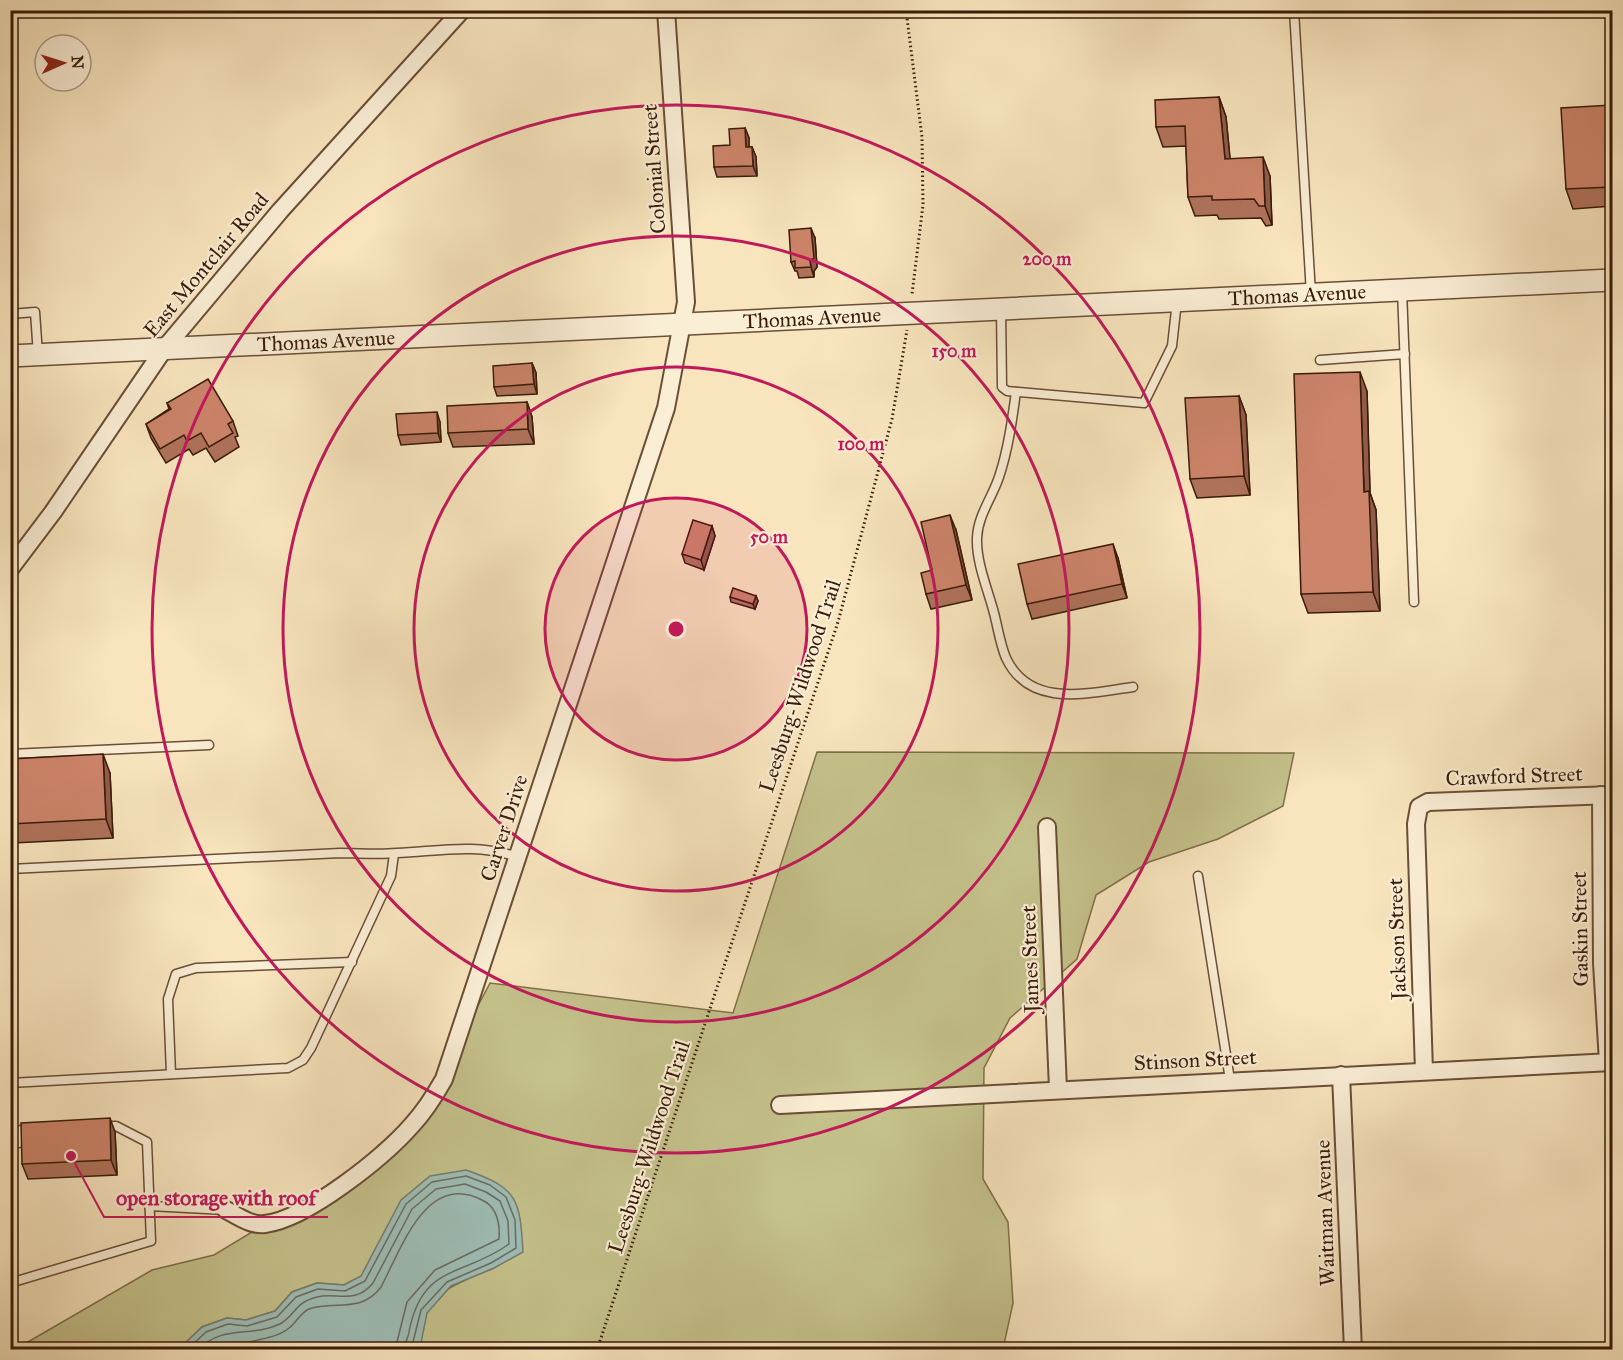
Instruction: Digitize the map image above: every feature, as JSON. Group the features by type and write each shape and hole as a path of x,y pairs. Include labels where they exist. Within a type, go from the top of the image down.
{"street":[{"name":"East Montclair Road","path":"10,569 53,512 164,349 280,211 462,10"},
{"name":"Colonial Street","path":"666,10 686,302 682,324"},
{"name":"Thomas Avenue","path":"10,356 1612,280"},
{"name":"Carver Drive","path":"226,1210 254,1224 264,1224 288,1217 332,1192 392,1145 412,1125 444,1079 666,408 682,324"},
{"name":"Crawford Street","path":"1419,807 1428,802 1607,795"},
{"name":"Gaskin Street","path":"1607,795 1602,963 1610,1062"},
{"name":"Jackson Street","path":"1419,807 1416,824 1424,1071"},
{"name":"James Street","path":"1047,827 1058,1089"},
{"name":"Stinson Street","path":"780,1105 1610,1062"},
{"name":"Waitman Avenue","path":"1341,1075 1353,1350"}],"lane":[{"path":"1294,10 1311,294"},
{"path":"1402,290 1414,602"},
{"path":"1001,309 1002,387 1007,392 1144,403 1172,346 1177,300"},
{"path":"10,314 35,312 38,355"},
{"path":"1320,360 1405,354"},
{"path":"1016,392 1009,441 998,479 982,513 977,538 981,566 1006,658 1022,681 1045,693 1074,694 1133,687"},
{"path":"10,754 209,745"},
{"path":"10,869 328,854 394,854 477,847 493,849 518,857"},
{"path":"10,1083 288,1068 303,1060 311,1048 391,876 394,854"},
{"path":"1198,876 1230,1080"},
{"path":"171,1074 168,999 176,974 196,968 351,962"},
{"path":"10,1283 151,1241 147,1142 116,1126 92,1127"},
{"path":"10,1143 19,1143 21,1130 45,1129"},
{"path":"150,1206 226,1210"}],"path":[{"name":"Leesburg-Wildwood Trail","path":"597,1350 838,621 892,419 910,314 922,205 922,137 906,10"}],"shaded area":[{"path":"817,752 1294,753 1283,806 1218,839 1149,862 1096,895 1077,959 1010,1018 984,1068 983,1179 1008,1222 1013,1303 1003,1349 415,1349 422,1337 426,1314 438,1297 455,1285 494,1268 430,1176 402,1200 362,1276 344,1285 317,1283 292,1292 275,1311 246,1320 227,1318 202,1327 179,1349 14,1350 152,1270 214,1255 343,1177 427,1102 490,983 733,1013"}],"water":[{"path":"466,1170 496,1183 513,1198 520,1219 523,1252 494,1268 451,1286 427,1313 421,1343 415,1349 179,1349 202,1327 227,1318 246,1320 275,1311 292,1292 317,1283 344,1285 361,1276 401,1200 430,1176"}],"building":[{"path":"1219,97 1225,159 1263,157 1265,206 1259,206 1254,199 1212,200 1212,196 1188,197 1185,126 1156,127 1155,100"},
{"path":"1612,105 1612,187 1566,189 1561,108"},
{"path":"745,128 746,147 752,147 753,166 714,167 713,146 730,145 729,129"},
{"path":"811,228 814,258 810,261 811,267 795,268 795,261 791,262 789,230"},
{"path":"532,363 534,384 494,387 493,366"},
{"path":"1360,372 1364,492 1369,491 1373,592 1301,594 1294,374"},
{"path":"208,379 233,421 228,424 233,433 209,447 201,433 187,441 184,435 160,449 146,424 171,409 167,403"},
{"path":"1239,396 1244,476 1190,479 1185,398"},
{"path":"527,402 528,429 448,433 447,406"},
{"path":"437,412 438,433 398,435 396,414"},
{"path":"950,515 966,585 926,594 921,573 932,570 921,522"},
{"path":"693,520 712,526 701,560 682,554"},
{"path":"1113,544 1122,584 1027,604 1018,564"},
{"path":"733,588 756,596 753,604 730,597"},
{"path":"103,754 106,819 10,824 10,759"},
{"path":"110,1118 111,1160 22,1164 21,1123"}],"place":[{"name":"open storage with roof","path":"71,1156"}]}
